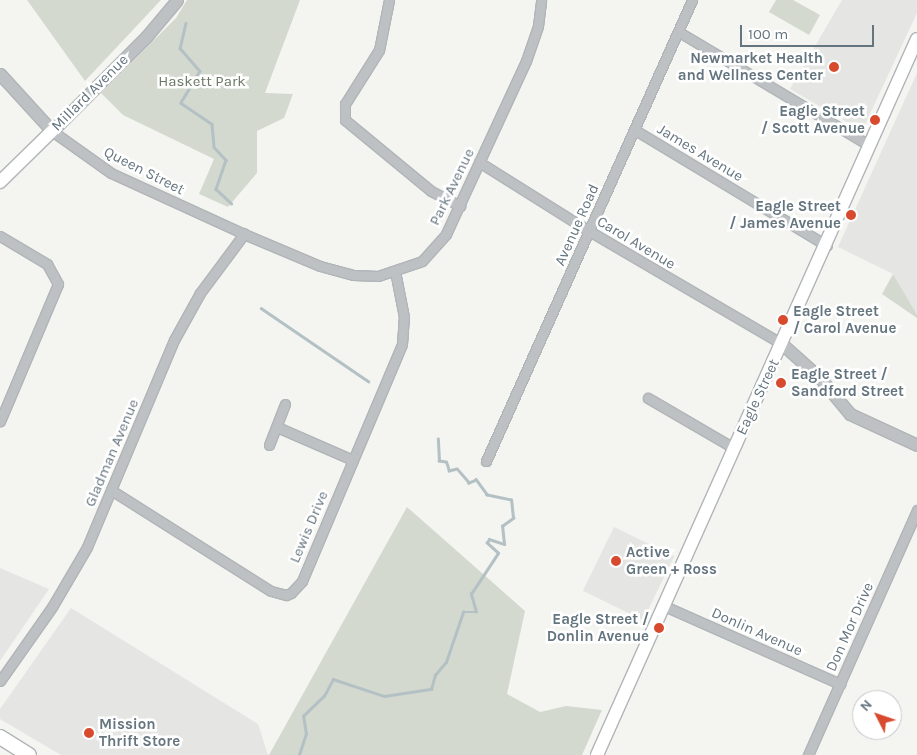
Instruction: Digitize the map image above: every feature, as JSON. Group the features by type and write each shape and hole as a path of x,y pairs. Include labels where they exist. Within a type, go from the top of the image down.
{"main road":[{"name":"Eagle Street","path":"598,755 662,605 827,246 917,39"},
{"name":"Millard Avenue","path":"0,182 52,131"},
{"path":"0,737 29,755"}],"street":[{"name":"Millard Avenue","path":"52,131 146,37 178,0"},
{"path":"389,0 379,50 346,104 345,120 431,191 460,206"},
{"name":"Park Avenue","path":"244,234 320,266 345,273 378,276 422,261 446,234 460,206 526,61 538,26 541,0"},
{"name":"Avenue Road","path":"486,461 692,0"},
{"path":"679,32 870,146"},
{"name":"Queen Street","path":"0,74 52,131 116,176 244,234"},
{"name":"James Avenue","path":"635,130 827,246"},
{"name":"Carol Avenue","path":"479,162 589,231 782,344"},
{"name":"Gladman Avenue","path":"0,681 52,607 87,546 178,334 200,293 244,234"},
{"path":"0,236 47,264 58,284 0,421"},
{"name":"Lewis Drive","path":"111,490 271,591 286,595 302,581 402,344 404,317 395,271"},
{"path":"782,344 820,378 850,414 917,445"},
{"path":"648,398 734,448"},
{"path":"268,445 285,404"},
{"path":"277,427 353,460"},
{"name":"Don Mor Drive","path":"808,755 917,510"},
{"name":"Donlin Avenue","path":"662,605 840,684"}],"shaded area":[{"path":"842,0 917,0 917,13 862,131 790,89"},
{"path":"917,73 917,318 893,274 838,247"},
{"path":"614,527 674,556 643,620 583,591"},
{"path":"0,568 49,589 0,661"},
{"path":"71,608 258,724 268,755 61,755 0,719 0,709"}],"green space":[{"path":"27,0 161,0 85,81"},
{"name":"Haskett Park","path":"187,0 300,0 265,93 293,94 284,118 257,131 257,173 228,207 199,194 214,159 123,115 101,93 176,18"},
{"path":"776,0 793,0 820,15 809,35 769,12"},
{"path":"893,274 917,315 917,318 882,294"},
{"path":"407,507 525,611 507,694 540,712 566,706 602,710 582,755 269,755"}],"waterway":[{"path":"186,23 180,48 200,71 181,103 212,124 214,147 226,160 216,189 231,203"},
{"path":"261,308 368,381"},
{"path":"299,755 306,734 303,716 324,696 333,679 384,696 431,689 435,675 446,662 463,612 476,612 471,594 498,553 487,543 489,539 504,544 502,526 513,518 511,500 487,495 476,480 469,483 457,469 449,471 446,462 439,461 438,439"}],"place":[{"name":"Newmarket Health and Wellness Center","path":"834,67"},
{"name":"Eagle Street / Scott Avenue","path":"875,120"},
{"name":"Eagle Street / James Avenue","path":"851,215"},
{"name":"Eagle Street / Carol Avenue","path":"783,320"},
{"name":"Eagle Street / Sandford Street","path":"781,383"},
{"name":"Active Green + Ross","path":"616,561"},
{"name":"Eagle Street / Donlin Avenue","path":"659,628"},
{"name":"Mission Thrift Store","path":"89,733"}]}
